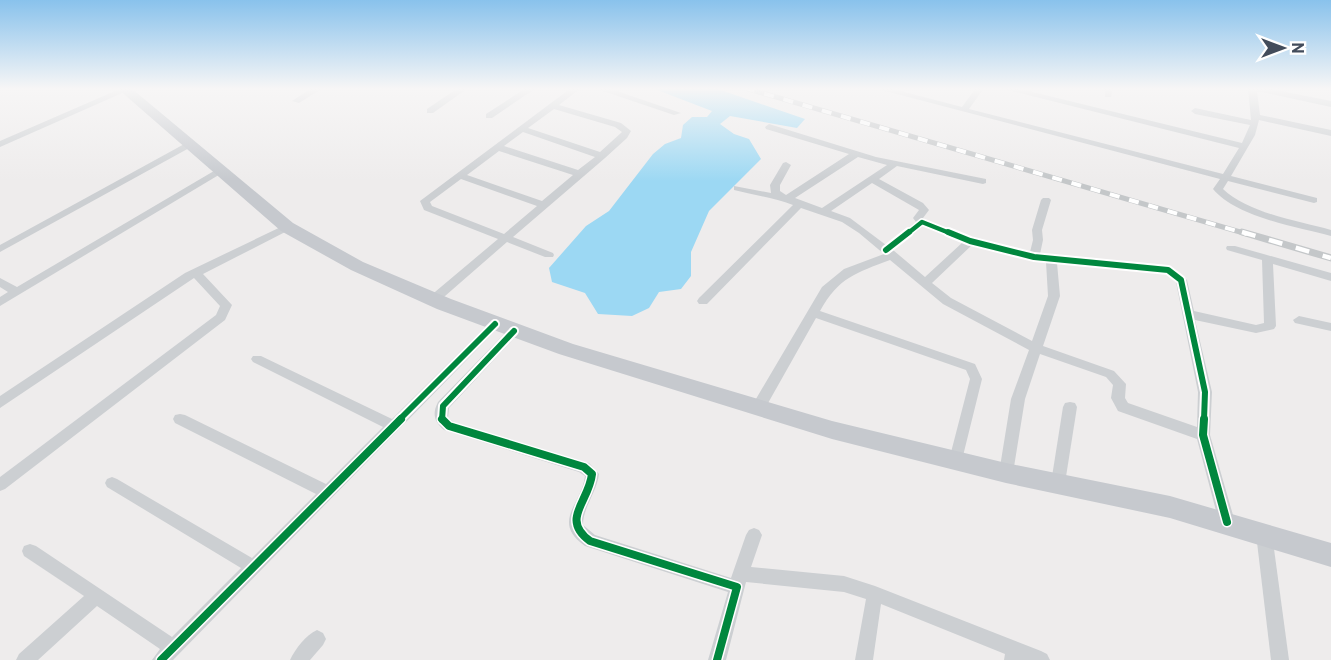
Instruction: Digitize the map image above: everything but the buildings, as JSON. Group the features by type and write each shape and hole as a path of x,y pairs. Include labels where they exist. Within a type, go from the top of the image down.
{"main road":[{"path":"158,119 287,227 357,266 433,300 495,324 597,359 832,430 1005,473 1115,494 1227,522 1331,555"}],"street":[{"path":"0,144 57,119"},
{"path":"536,119 429,197 425,205 549,255"},
{"path":"433,300 602,156 627,131 594,119"},
{"path":"998,119 1314,200"},
{"path":"1131,119 1243,146"},
{"path":"1247,119 1331,133"},
{"path":"1255,120 1251,135 1218,189 1231,199 1260,212 1331,233"},
{"path":"769,127 856,154 983,181"},
{"path":"522,129 602,156"},
{"path":"0,249 188,145"},
{"path":"497,147 580,174"},
{"path":"782,197 856,154"},
{"path":"824,211 896,164"},
{"path":"782,197 775,185 786,165"},
{"path":"0,302 219,171"},
{"path":"459,175 544,205"},
{"path":"872,179 919,204 924,210 918,218 922,222 970,241 1052,260 1168,270 1181,280 1205,392 1203,435 1227,522"},
{"path":"737,188 767,196 782,197 846,220 964,311 1035,348 1116,378 1120,384 1119,402 1130,411 1203,435"},
{"path":"1034,257 1038,240 1037,230 1046,200"},
{"path":"703,301 800,203"},
{"path":"758,408 826,291 848,272 889,253 922,222"},
{"path":"0,403 196,273 287,227"},
{"path":"925,282 970,241"},
{"path":"1231,248 1331,277"},
{"path":"1187,314 1256,329 1270,326 1267,259"},
{"path":"1005,473 1018,399 1054,296 1052,260"},
{"path":"0,484 221,317 226,305 196,273"},
{"path":"0,282 17,292"},
{"path":"813,313 971,367 976,379 956,460"},
{"path":"1299,320 1331,327"},
{"path":"161,660 495,324"},
{"path":"514,331 443,406 442,420 449,426 584,467 592,474 592,482 576,514 575,526 580,536 590,542 739,580 823,580 875,594 1014,655 1041,660"},
{"path":"257,359 393,426"},
{"path":"1058,483 1070,407"},
{"path":"180,419 327,492"},
{"path":"112,483 253,567"},
{"path":"1264,534 1280,660"},
{"path":"717,660 754,535"},
{"path":"30,551 173,647"},
{"path":"864,660 875,594"},
{"path":"25,660 96,596"},
{"path":"299,660 317,639"}],"water":[{"path":"690,119 726,119 720,124 734,134 749,139 761,159 709,211 691,252 691,276 681,289 659,292 649,308 632,316 598,314 585,293 552,282 549,268 586,226 609,211 653,154 665,144 681,138 683,125"},
{"path":"746,119 805,119 797,128"}],"railway":[{"path":"851,119 1247,234"},
{"path":"1242,232 1331,258"}],"cycle path":[{"path":"886,250 922,222 970,241 1034,257 1168,270 1181,280 1205,392 1203,435 1227,522"},
{"path":"161,660 495,324"},
{"path":"514,331 443,406 442,420 449,426 584,467 592,474 591,484 576,518 576,526 580,534 590,541 737,587 717,660"}]}
